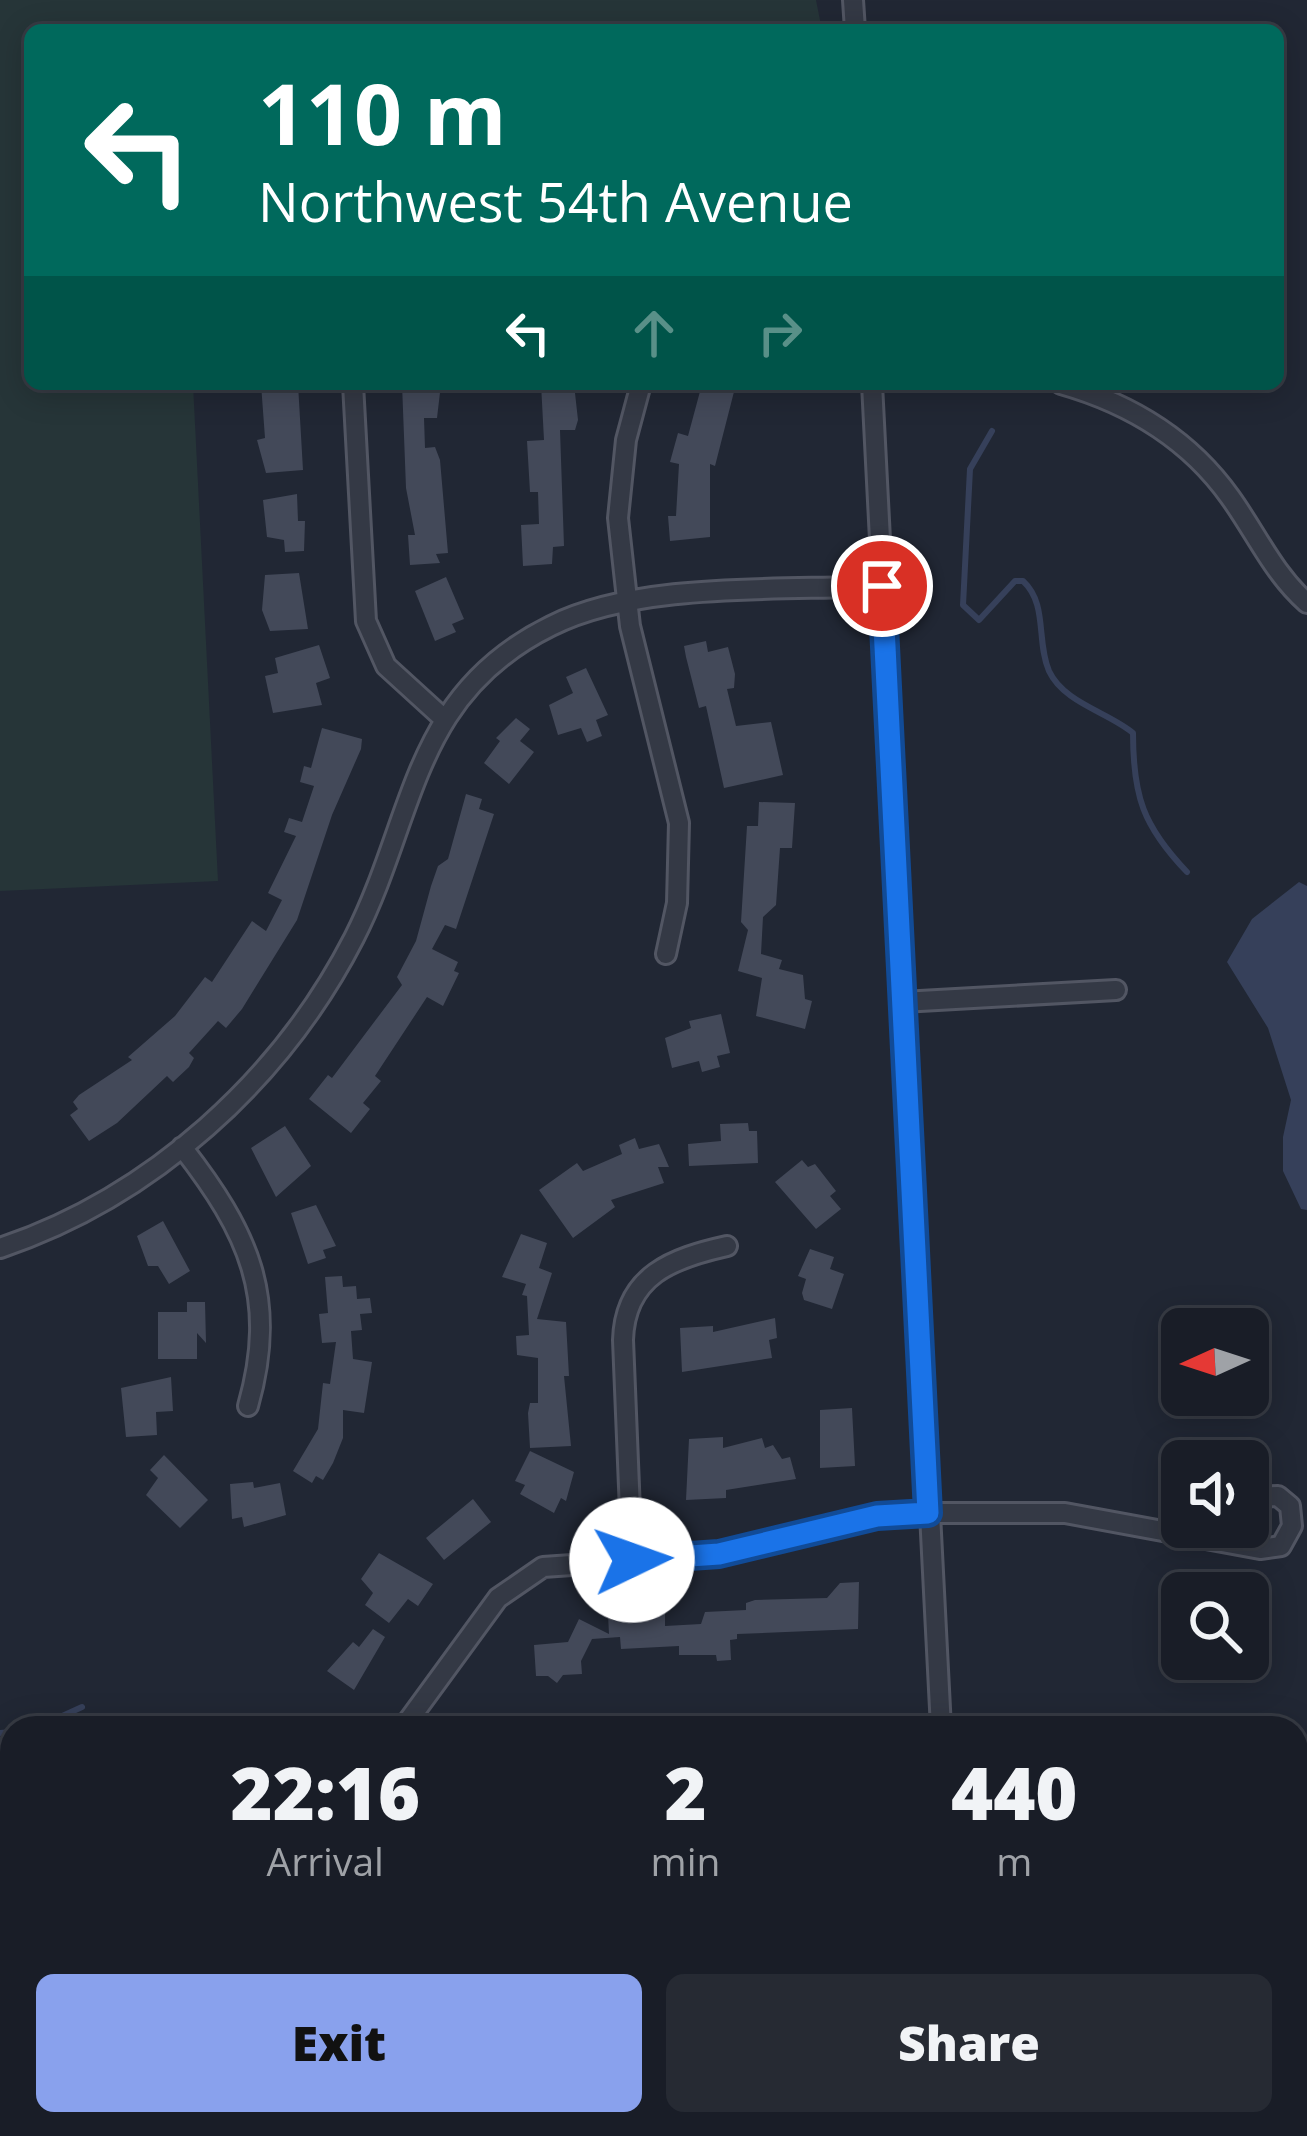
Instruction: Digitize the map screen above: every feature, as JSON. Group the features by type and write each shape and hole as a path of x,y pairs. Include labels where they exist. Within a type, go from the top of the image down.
{"street":[{"path":"353,390 366,621 374,645 401,686 443,718"},
{"path":"640,390 620,480 626,604 679,824 677,903 666,954"},
{"path":"872,390 939,1716"},
{"path":"1082,390 1103,396 1177,438 1229,495 1264,552 1307,603"},
{"path":"0,1248 118,1192 182,1147 266,1069 329,982 377,887 414,774 443,718 491,664 521,642 590,610 882,586"},
{"path":"902,1002 1116,991"},
{"path":"182,1147 233,1217 256,1278 261,1343 248,1406"},
{"path":"632,1560 623,1340 628,1309 649,1275 666,1262 727,1246"},
{"path":"1269,1496 1277,1496 1289,1506 1292,1526 1281,1546 1269,1546"},
{"path":"412,1716 508,1587 543,1567 719,1554 877,1516 1065,1513 1161,1530"}],"shaded area":[{"path":"0,0 816,0 821,24 24,24 24,390 193,390 218,881 0,891"}],"water":[{"path":"1299,882 1307,886 1307,1210 1301,1209 1283,1171 1283,1137 1291,1100 1268,1028 1227,962 1252,919"}],"building":[{"path":"261,390 298,390 303,470 266,473 257,440 265,438"},
{"path":"402,390 440,390 437,418 424,418 425,448 435,447 440,460 448,553 436,554 440,563 410,565 408,535 415,535 406,488"},
{"path":"541,390 575,390 575,430 560,430 564,546 553,547 552,564 523,566 521,525 539,524 538,492 530,492 527,441 544,440"},
{"path":"700,390 734,390 715,466 710,464 710,537 670,541 668,516 676,516 679,464 670,462 678,433 688,436"},
{"path":"297,494 298,521 305,521 304,551 285,552 284,540 267,537 263,500"},
{"path":"299,573 308,629 270,631 262,610 265,575"},
{"path":"446,577 464,619 452,624 456,632 435,641 415,591"},
{"path":"706,641 708,652 728,647 735,674 734,688 727,689 736,726 771,722 783,775 724,788 706,706 699,708 684,646"},
{"path":"319,645 330,678 316,683 322,705 273,713 265,676 278,673 275,658"},
{"path":"586,668 608,715 596,720 602,736 587,742 581,728 558,735 549,705 573,693 566,677"},
{"path":"516,718 530,729 520,741 534,752 509,784 484,763 500,741 496,738"},
{"path":"322,728 362,739 361,749 332,815 297,920 226,1028 218,1021 189,1053 194,1058 173,1082 167,1076 117,1123 89,1141 70,1115 78,1109 73,1102 132,1060 128,1057 175,1016 205,977 212,982 252,921 266,931 282,900 268,893 296,836 284,832 289,818 302,822 314,786 300,782 304,766 311,768"},
{"path":"466,794 482,799 479,809 494,814 456,929 445,925 432,949 458,962 454,971 459,973 443,1006 427,997 375,1076 381,1081 363,1103 370,1109 351,1133 309,1099 328,1075 332,1078 402,985 397,977 416,941 438,866 448,859"},
{"path":"759,802 795,803 792,848 780,848 776,905 763,917 761,954 782,960 779,969 803,975 805,999 812,1001 805,1029 756,1016 762,978 738,971 748,930 741,922 747,826 758,826"},
{"path":"721,1014 730,1053 717,1056 720,1067 702,1072 699,1061 672,1068 665,1038 691,1028 689,1021"},
{"path":"748,1123 749,1131 757,1131 758,1163 689,1166 688,1144 721,1141 720,1124"},
{"path":"285,1126 311,1166 276,1197 251,1148"},
{"path":"635,1138 639,1149 659,1144 669,1167 658,1167 664,1183 611,1200 615,1207 573,1238 539,1190 577,1163 583,1171 622,1154 619,1145"},
{"path":"802,1160 808,1167 815,1164 836,1191 830,1196 841,1209 816,1229 775,1182"},
{"path":"316,1205 336,1246 323,1250 326,1258 308,1264 291,1213"},
{"path":"163,1221 190,1271 169,1284 158,1266 148,1266 137,1236"},
{"path":"521,1234 547,1243 539,1268 552,1273 537,1319 566,1322 569,1376 564,1376 571,1446 530,1448 528,1413 530,1403 538,1403 538,1358 517,1355 516,1336 529,1335 527,1296 522,1295 526,1284 502,1277"},
{"path":"810,1249 834,1257 830,1269 844,1274 832,1309 804,1300 806,1279 798,1276"},
{"path":"342,1276 343,1287 356,1286 357,1299 370,1298 372,1313 360,1314 362,1330 351,1331 353,1359 372,1362 364,1413 343,1410 343,1438 333,1463 323,1480 316,1476 312,1483 293,1471 318,1429 323,1383 330,1384 336,1342 322,1343 319,1314 328,1313 325,1277"},
{"path":"187,1302 205,1302 206,1343 197,1333 197,1359 158,1359 158,1312 187,1312"},
{"path":"775,1318 777,1338 769,1340 772,1358 682,1372 680,1328 713,1326 713,1332"},
{"path":"171,1377 173,1411 156,1412 157,1435 126,1437 121,1388"},
{"path":"852,1408 855,1466 820,1468 820,1410"},
{"path":"723,1437 723,1448 762,1438 765,1448 773,1445 782,1459 790,1457 796,1479 726,1490 726,1498 686,1500 689,1439"},
{"path":"530,1451 574,1472 566,1501 561,1498 554,1513 520,1494 525,1485 515,1481"},
{"path":"164,1455 208,1500 180,1528 146,1495 158,1478 150,1470"},
{"path":"253,1482 254,1488 280,1483 286,1515 244,1527 242,1517 232,1519 230,1484"},
{"path":"473,1499 491,1522 444,1560 426,1538"},
{"path":"379,1553 433,1584 418,1606 408,1599 389,1623 365,1605 373,1593 361,1579"},
{"path":"859,1582 858,1629 737,1634 737,1639 730,1640 731,1660 717,1661 716,1655 679,1655 679,1646 621,1649 620,1637 592,1639 581,1661 582,1674 563,1675 557,1683 548,1676 536,1676 534,1645 568,1642 579,1619 609,1634 608,1615 665,1612 665,1626 701,1624 705,1612 746,1610 746,1603 755,1600 827,1598 840,1583"},
{"path":"373,1629 385,1637 354,1690 327,1671 353,1642 359,1647"}],"waterway":[{"path":"992,431 970,469 963,605 979,620 1015,581 1023,581 1031,590 1049,671 1065,691 1133,733 1135,775 1144,809 1160,840 1187,872"},
{"path":"62,1716 82,1707"}],"route":[{"path":"632,1560 719,1554 877,1516 928,1513 882,586"}]}
